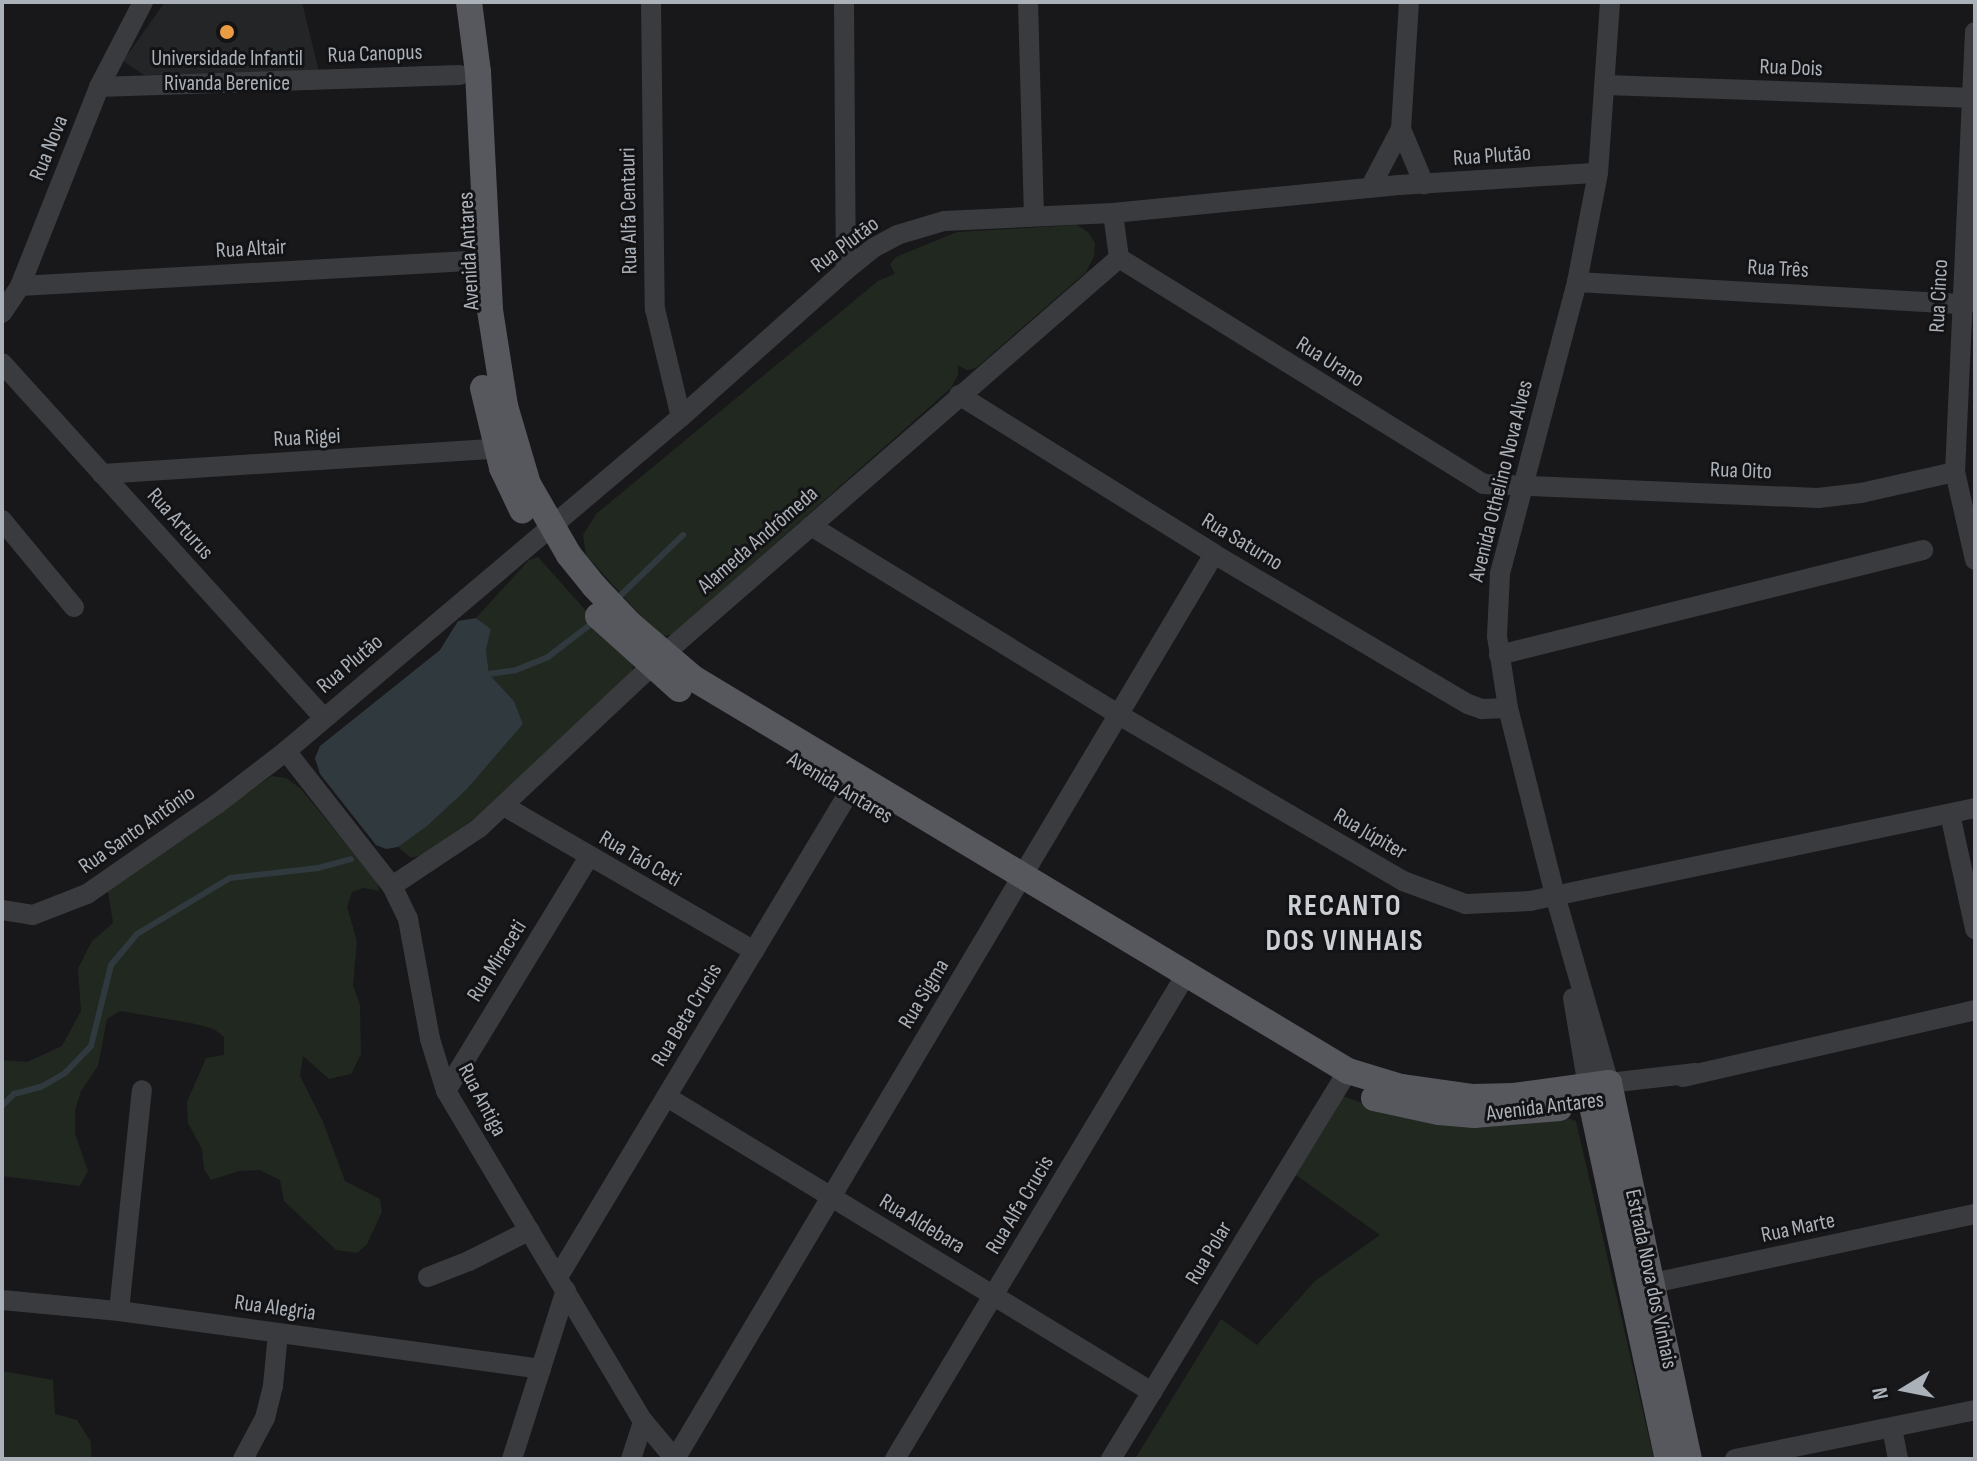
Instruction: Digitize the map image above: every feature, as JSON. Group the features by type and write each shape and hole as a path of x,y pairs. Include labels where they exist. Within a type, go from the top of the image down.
{"main road":[{"name":"Avenida Antares","path":"461,4 460,75 477,260"},
{"name":"Avenida Antares","path":"461,4 478,72 479,363 506,449 516,499 544,532 588,606 657,660 683,692 853,786 1181,984 1385,1101 1458,1114 1518,1114 1600,1093"},
{"name":"Estrada Nova dos Vinhais","path":"1600,1093 1641,1286 1668,1459"},
{"name":"Estrada Nova dos Vinhais","path":"1641,1286 1689,1459"}],"street":[{"name":"Rua Nova","path":"2,313 20,286 99,87 143,2"},
{"name":"Rua Alfa Centauri","path":"651,2 655,309 681,417"},
{"path":"844,2 846,270"},
{"path":"1028,2 1034,216"},
{"path":"1370,188 1401,129 1409,2"},
{"name":"Avenida Othelino Nova Alves","path":"1600,1093 1508,708 1499,655 1496,596 1577,282 1598,173 1610,2"},
{"name":"Rua Cinco","path":"1975,32 1969,302 1955,472 1970,527 1975,560"},
{"name":"Rua Canopus","path":"99,87 460,75"},
{"name":"Rua Dois","path":"1605,85 1974,98"},
{"path":"1401,129 1424,184"},
{"name":"Rua Plutão","path":"286,751 681,417 846,270 873,248 929,223 1113,213 1370,188 1598,173"},
{"path":"1113,213 1119,258"},
{"name":"Alameda Andrômeda","path":"392,886 479,828 657,660 1119,258"},
{"name":"Rua Urano","path":"1119,258 1475,482 1492,486 1523,486"},
{"name":"Rua Altair","path":"20,286 477,260"},
{"name":"Rua Três","path":"1577,282 1969,302"},
{"name":"Rua Arturus","path":"2,363 324,718"},
{"name":"Rua Saturno","path":"959,395 1214,554 1468,704 1482,709 1508,708"},
{"name":"Rua Rigei","path":"102,474 506,449"},
{"name":"Rua Oito","path":"1523,486 1818,498 1861,493 1955,472"},
{"path":"2,520 74,607"},
{"name":"Rua Júpiter","path":"811,526 1119,715 1420,891 1466,904 1530,901 1975,808"},
{"path":"1499,655 1923,550"},
{"name":"Rua Sigma","path":"675,1459 1214,554"},
{"name":"Rua Antiga","path":"286,751 392,886 408,919 430,1039 446,1091 643,1421 675,1459"},
{"name":"Rua Santo Antônio","path":"2,910 33,915 87,894 286,751"},
{"name":"Rua Beta Crucis","path":"512,1459 541,1369 562,1283 667,1097 853,786"},
{"name":"Rua Taó Ceti","path":"504,806 754,951"},
{"path":"1950,814 1975,929"},
{"name":"Rua Miraceti","path":"446,1091 589,857"},
{"name":"Rua Alfa Crucis","path":"895,1459 1181,984"},
{"name":"Avenida Antares","path":"1600,1093 1975,1010"},
{"name":"Rua Polar","path":"1111,1459 1343,1078"},
{"path":"119,1311 142,1090"},
{"name":"Rua Aldebara","path":"667,1097 1152,1392"},
{"name":"Rua Marte","path":"1641,1286 1975,1214"},
{"path":"428,1277 469,1261 530,1230"},
{"name":"Rua Alegria","path":"2,1300 119,1311 541,1369"},
{"path":"243,1459 265,1418 273,1386 278,1333"},
{"path":"1735,1459 1975,1410"},
{"path":"631,1459 643,1421"},
{"path":"1892,1428 1898,1459"}],"shaded area":[{"name":"Universidade Infantil Rivanda Berenice","path":"165,2 302,2 319,72 144,75 123,61"},
{"path":"1077,225 1088,232 1095,243 1094,256 1086,272 976,368 967,370 958,365 958,375 951,388 672,635 659,636 586,555 583,535 596,514 878,281 895,274 890,264 896,257 957,232"},
{"path":"538,557 630,660 633,666 631,678 499,801 422,855 411,858 398,847 467,789 523,724 514,701 489,674 486,650 491,629 476,618 529,560"},
{"path":"476,618 491,629 486,650 489,674 514,701 523,724 467,789 427,826 398,847 386,849 376,845 320,774 315,758 320,746 440,650 458,621"},
{"path":"272,776 286,778 300,788 378,882 379,891 364,888 352,892 347,907 357,941 353,985 360,1005 361,1054 351,1074 329,1079 303,1056 300,1076 323,1122 345,1181 380,1199 382,1212 367,1244 357,1253 336,1250 284,1201 280,1180 260,1170 239,1171 211,1180 204,1169 202,1149 188,1123 187,1102 206,1058 224,1055 224,1037 214,1029 191,1023 120,1011 107,1019 98,1066 81,1091 75,1111 75,1134 88,1171 80,1186 2,1176 2,1060 27,1062 62,1046 81,1011 78,969 92,941 113,923 108,891"},
{"path":"1342,1096 1382,1110 1454,1126 1490,1127 1562,1116 1576,1121 1654,1459 1135,1459 1221,1319 1257,1345 1315,1281 1380,1235 1296,1175"},
{"path":"2,1371 53,1380 55,1414 77,1420 91,1442 91,1459 2,1459"}],"waterway":[{"path":"622,594 683,535"},
{"path":"489,674 516,670 548,657 591,624"},
{"path":"2,1106 14,1094 41,1087 65,1073 91,1046 111,965 137,934 230,878 318,868 351,859"}],"place":[{"name":"Universidade Infantil Rivanda Berenice","path":"227,32"}],"district":[{"name":"RECANTO DOS VINHAIS","path":"1345,923"}]}
